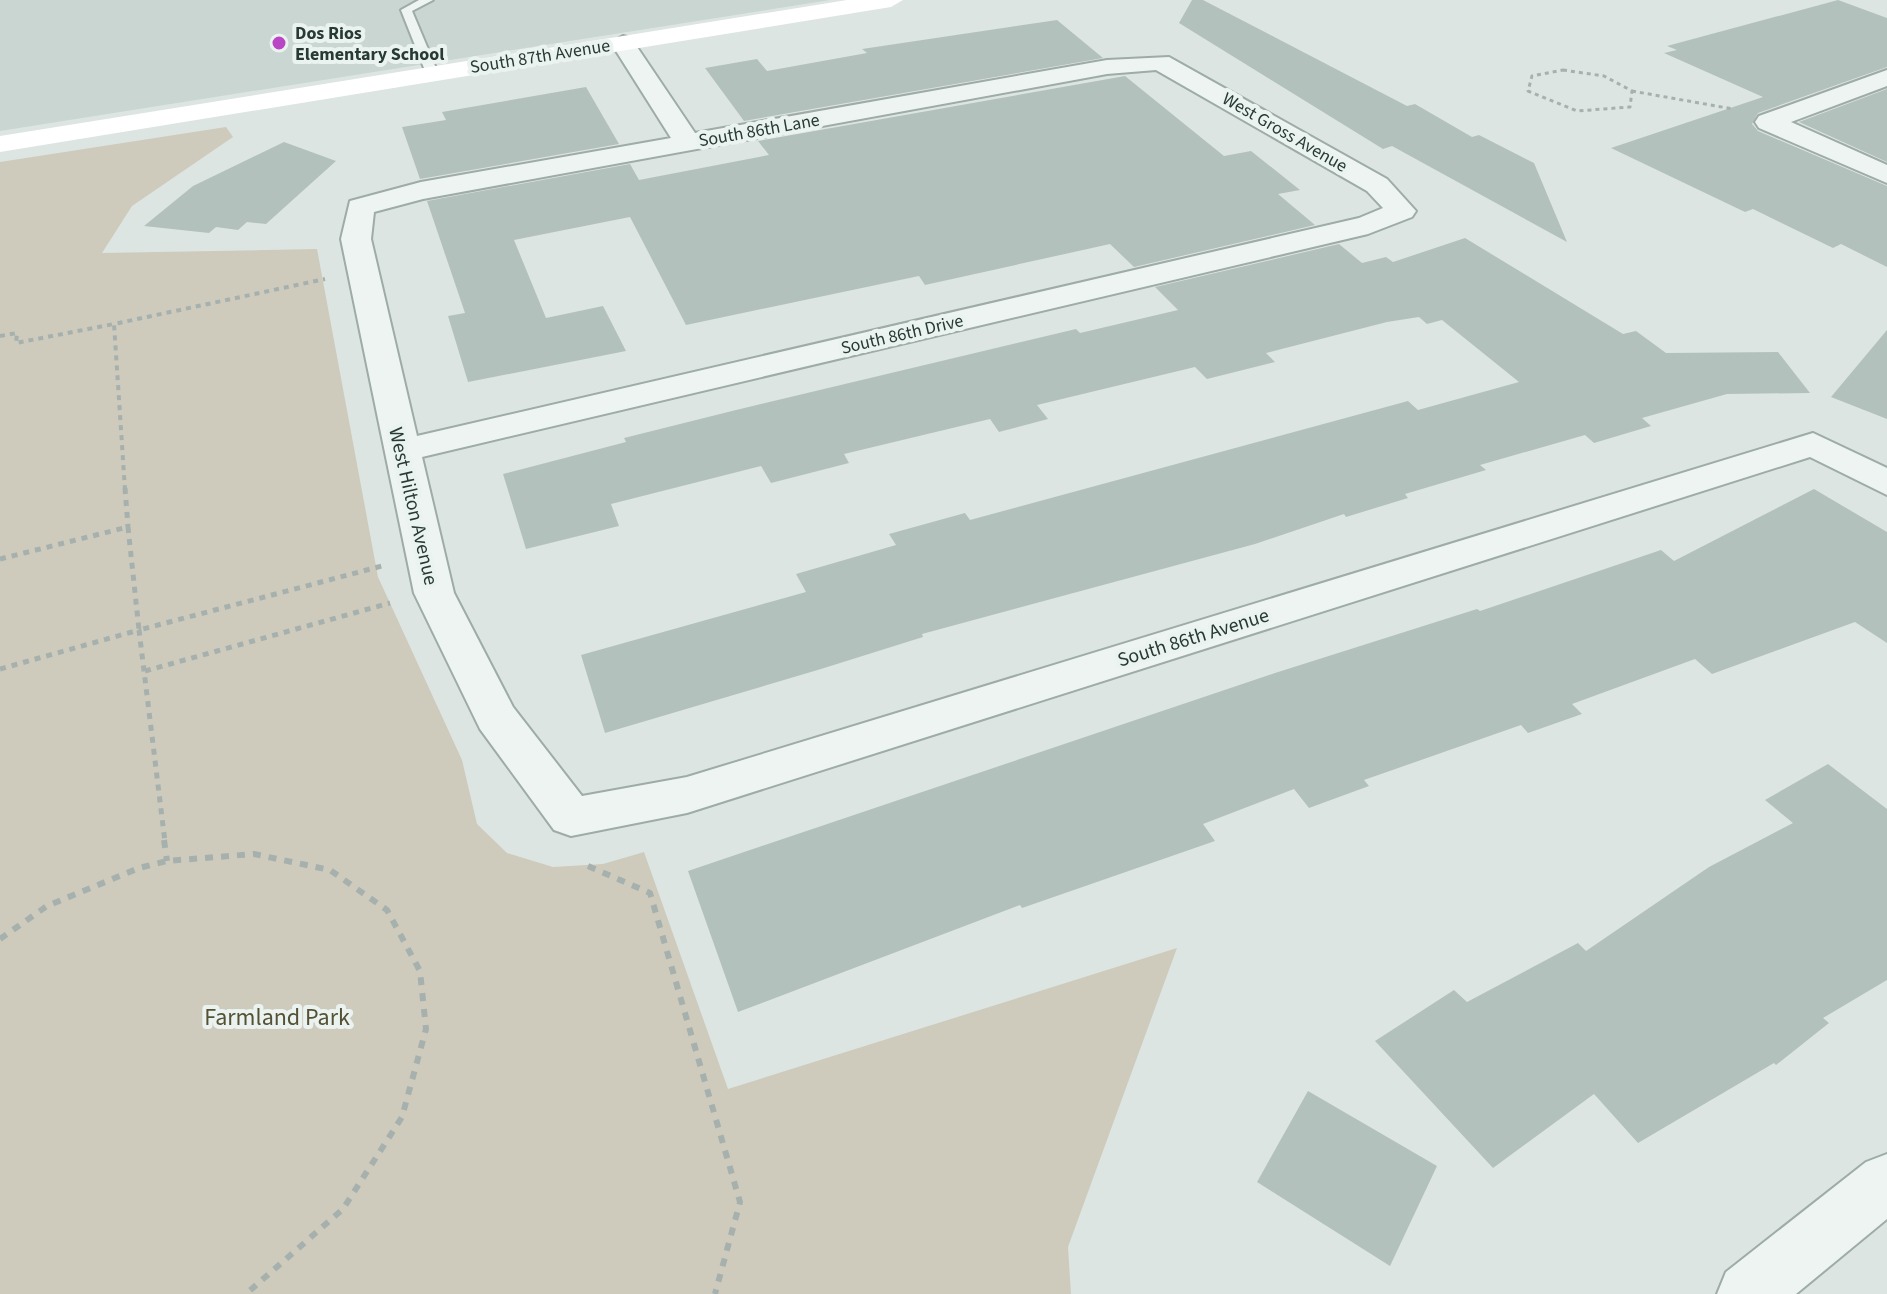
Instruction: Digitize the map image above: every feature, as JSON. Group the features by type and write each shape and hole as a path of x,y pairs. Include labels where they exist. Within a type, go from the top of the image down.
{"street":[{"name":"South 87th Avenue","path":"0,144 623,43 821,5 891,0"},
{"path":"623,43 688,143"},
{"name":"South 86th Lane","path":"360,207 421,191 1107,67 1160,62"},
{"name":"West Gross Avenue","path":"1160,62 1377,185 1402,211"},
{"path":"1768,122 1887,77"},
{"path":"1768,122 1887,175"},
{"name":"West Hilton Avenue","path":"360,207 356,239 400,451 434,593 496,717 571,817"},
{"name":"South 86th Drive","path":"400,451 1368,225 1402,211"},
{"name":"South 86th Avenue","path":"571,817 687,795 1813,444 1887,483"},
{"path":"1748,1294 1887,1182"}],"lane":[{"path":"428,0 406,10 432,73"}],"path":[{"path":"1632,91 1630,107 1597,114 1555,107 1528,91 1532,76 1563,70 1604,76 1632,91 1727,107 1768,122"},
{"path":"0,336 17,333 16,343 325,279"},
{"path":"114,324 128,527 167,861"},
{"path":"0,559 128,527"},
{"path":"0,669 382,566"},
{"path":"145,671 397,600"},
{"path":"0,939 47,906 139,868 167,861 254,854 330,870 387,910 420,971 426,1029 402,1117 343,1209 246,1294"},
{"path":"588,866 650,893 655,909 740,1202 715,1294"}],"shaded area":[{"name":"Dos Rios Elementary School","path":"0,0 830,0 0,131"}],"green space":[{"name":"Farmland Park","path":"226,127 233,137 132,206 102,253 317,249 378,577 462,760 477,824 507,853 553,867 603,864 644,852 728,1089 1177,948 1068,1247 1071,1294 0,1294 0,162"}],"building":[{"path":"1192,0 1203,0 1407,106 1415,104 1472,137 1479,135 1534,163 1567,242 1392,146 1383,149 1179,23"},
{"path":"1838,0 1887,18 1887,67 1758,113 1752,124 1758,131 1887,186 1887,267 1841,244 1833,248 1753,209 1745,212 1611,148 1763,97 1664,53 1677,50 1667,46"},
{"path":"1057,20 1103,58 744,121 705,68 757,59 767,71 867,53 862,49"},
{"path":"1125,76 1224,156 1251,151 1300,190 1278,194 1315,225 1134,267 1110,244 925,285 919,276 686,325 630,217 514,240 546,318 603,306 626,351 468,382 448,316 465,313 427,201 630,164 639,180 769,155 758,141"},
{"path":"586,87 619,144 420,179 402,127 446,120 442,112"},
{"path":"1887,89 1887,162 1799,122"},
{"path":"284,142 336,161 266,224 247,222 238,230 216,227 209,233 144,226 193,186"},
{"path":"1465,238 1623,334 1636,331 1666,353 1778,352 1810,393 1727,394 1642,418 1651,426 1594,443 1585,435 1480,465 1486,470 1405,494 1408,498 1346,517 1344,514 1255,544 922,634 923,637 821,669 605,733 581,655 806,592 796,574 896,545 889,534 965,513 970,520 1408,401 1418,410 1519,382 1442,320 1427,324 1419,317 1387,322 1266,353 1275,362 1207,379 1195,367 1037,405 1048,419 999,432 990,419 844,454 849,463 771,483 761,466 611,504 619,526 526,549 503,474 626,442 624,438 732,411 1076,329 1080,333 1178,310 1155,287 1339,244 1362,263 1386,257 1393,262"},
{"path":"1887,330 1887,419 1831,397"},
{"path":"1814,489 1887,532 1887,643 1855,622 1712,674 1695,659 1572,704 1582,714 1528,733 1521,725 1364,780 1369,786 1309,808 1294,789 1203,824 1215,841 1022,908 1020,905 738,1012 688,871 1275,673 1477,609 1480,611 1661,550 1674,561"},
{"path":"1828,764 1887,809 1887,980 1823,1018 1829,1023 1776,1065 1774,1063 1638,1143 1594,1094 1493,1168 1375,1041 1454,990 1467,1002 1578,943 1586,951 1709,867 1793,823 1765,800"},
{"path":"1308,1091 1437,1166 1390,1266 1257,1182"}],"place":[{"name":"Dos Rios Elementary School","path":"279,43"}]}
